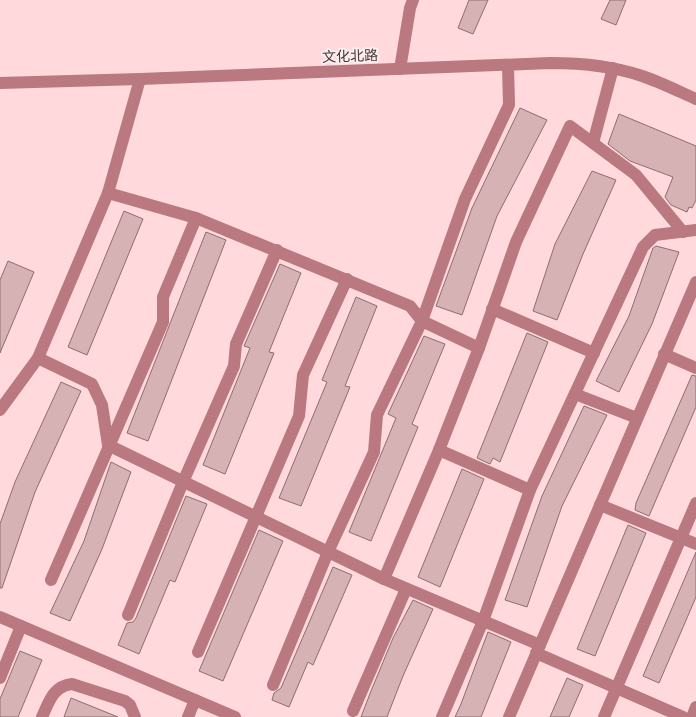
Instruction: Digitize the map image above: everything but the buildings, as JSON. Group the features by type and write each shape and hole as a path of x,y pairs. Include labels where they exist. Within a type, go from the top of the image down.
{"street":[{"path":"400,69 413,0"},
{"path":"273,685 328,552 374,452 377,415 422,321 465,199 509,105 508,64"},
{"name":"文化北路","path":"0,83 508,64 580,64 614,68 642,76 696,99"},
{"path":"593,143 614,68"},
{"path":"0,410 38,358 108,193 140,79"},
{"path":"384,579 439,450 479,348 516,242 570,126 636,175 683,232"},
{"path":"108,193 196,218 278,250 410,306 422,321 479,348"},
{"path":"51,580 163,322 163,297 196,218"},
{"path":"442,717 483,621 530,490 642,247 655,235 696,230"},
{"path":"128,615 234,366 236,344 278,250"},
{"path":"198,652 299,416 303,375 347,279"},
{"path":"509,717 696,282"},
{"path":"492,309 594,353"},
{"path":"664,354 696,368"},
{"path":"38,358 92,384 102,405 108,445"},
{"path":"575,394 637,418"},
{"path":"108,445 384,579 483,621 616,688 683,717"},
{"path":"439,450 530,490"},
{"path":"604,717 696,502"},
{"path":"600,504 696,544"},
{"path":"353,711 406,589"},
{"path":"0,617 235,717"},
{"path":"0,678 21,626"},
{"path":"42,717 54,693 65,684 72,684 125,701 130,705 135,717"},
{"path":"188,717 195,700"},
{"path":"692,717 696,707"}]}
